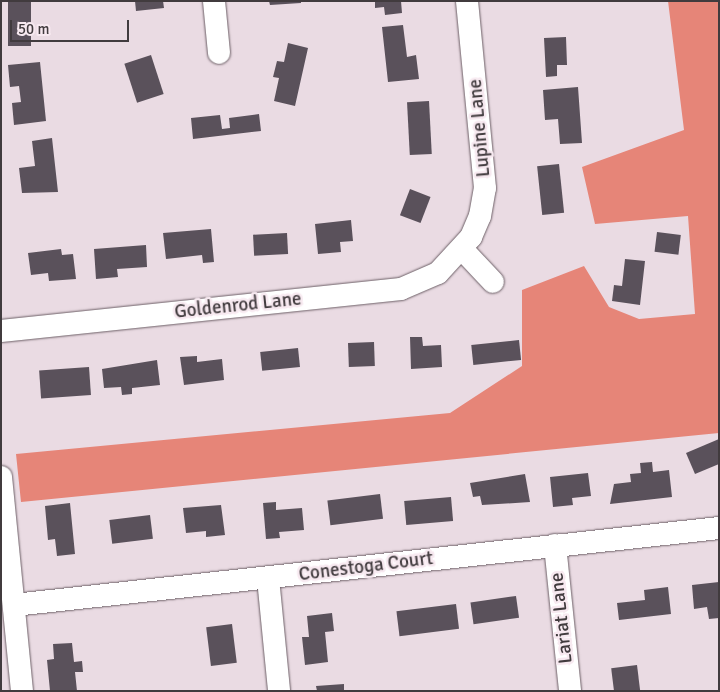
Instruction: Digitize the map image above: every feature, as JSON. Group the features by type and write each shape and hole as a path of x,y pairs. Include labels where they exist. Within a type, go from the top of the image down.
{"street":[{"path":"214,1 219,53"},
{"name":"Lupine Lane","path":"462,250 478,221 485,188 467,1"},
{"path":"462,250 493,282"},
{"name":"Goldenrod Lane","path":"1,331 401,289 438,273 462,250"},
{"path":"1,477 22,691"},
{"name":"Conestoga Court","path":"14,605 719,528"},
{"name":"Lariat Lane","path":"555,545 570,691"},
{"path":"268,578 279,691"}],"shaded area":[{"path":"668,1 719,1 719,433 21,502 16,454 450,413 522,366 522,290 584,266 609,307 639,319 695,314 688,216 595,224 582,167 684,130"}],"building":[{"path":"8,1 31,1 31,46 8,46"},
{"path":"135,1 163,1 164,8 136,11"},
{"path":"269,1 301,1 301,3 270,5"},
{"path":"375,1 401,1 402,13 385,15 384,7 375,8"},
{"path":"403,25 407,57 416,55 419,79 388,82 382,27"},
{"path":"566,37 567,65 557,65 557,76 546,77 544,38"},
{"path":"288,43 308,48 295,106 274,101 279,78 273,77 277,61 284,62"},
{"path":"151,55 164,94 137,103 124,64"},
{"path":"40,62 46,121 14,125 12,103 21,102 19,86 10,87 8,65"},
{"path":"578,87 582,143 560,144 558,119 545,120 543,90"},
{"path":"429,101 432,154 410,155 407,102"},
{"path":"259,114 261,131 193,139 191,118 220,115 222,129 230,128 229,118"},
{"path":"52,138 58,192 22,193 19,168 35,166 32,141"},
{"path":"559,164 564,213 542,215 537,166"},
{"path":"410,189 431,197 421,223 400,215"},
{"path":"351,220 353,241 340,242 341,252 318,254 315,224"},
{"path":"211,229 214,262 203,263 202,255 166,259 163,233"},
{"path":"657,232 681,235 678,255 655,252"},
{"path":"287,233 288,254 254,256 253,235"},
{"path":"146,245 147,267 117,269 118,277 96,279 94,249"},
{"path":"61,249 62,255 73,254 76,279 49,281 48,273 31,275 28,253"},
{"path":"625,259 645,261 640,305 612,301 614,285 622,286"},
{"path":"410,337 422,337 423,346 441,345 442,367 411,369"},
{"path":"519,340 521,360 473,365 471,345"},
{"path":"374,342 375,366 349,367 348,343"},
{"path":"298,348 300,367 262,371 260,352"},
{"path":"197,356 197,362 222,359 224,380 184,385 180,357"},
{"path":"157,360 160,385 132,388 132,394 122,395 121,387 104,388 102,369"},
{"path":"89,367 91,395 41,398 39,370"},
{"path":"719,439 719,464 695,474 686,453"},
{"path":"652,462 653,472 669,470 672,497 610,504 614,484 631,482 630,474 641,473 640,463"},
{"path":"588,473 591,496 572,498 573,505 553,507 550,477"},
{"path":"525,474 530,502 482,505 480,496 473,497 470,483"},
{"path":"380,494 383,519 330,525 327,500"},
{"path":"451,497 453,521 406,525 404,501"},
{"path":"276,502 276,510 302,508 304,530 279,532 280,538 266,539 263,503"},
{"path":"70,503 75,554 57,556 55,539 48,540 45,506"},
{"path":"221,505 225,535 206,537 206,531 186,533 183,508"},
{"path":"150,515 153,539 112,544 109,520"},
{"path":"719,582 719,618 709,619 707,607 694,609 692,585"},
{"path":"668,587 671,614 619,620 617,603 645,600 644,590"},
{"path":"516,596 519,618 474,624 470,602"},
{"path":"456,604 459,629 399,636 396,611"},
{"path":"332,613 334,631 325,632 328,662 305,665 302,637 309,637 307,616"},
{"path":"232,624 237,663 211,666 206,627"},
{"path":"72,643 74,662 82,661 83,672 75,672 77,691 50,691 47,660 54,659 53,644"},
{"path":"637,665 640,691 614,691 611,668"},
{"path":"344,684 344,691 317,691 316,686"}]}
